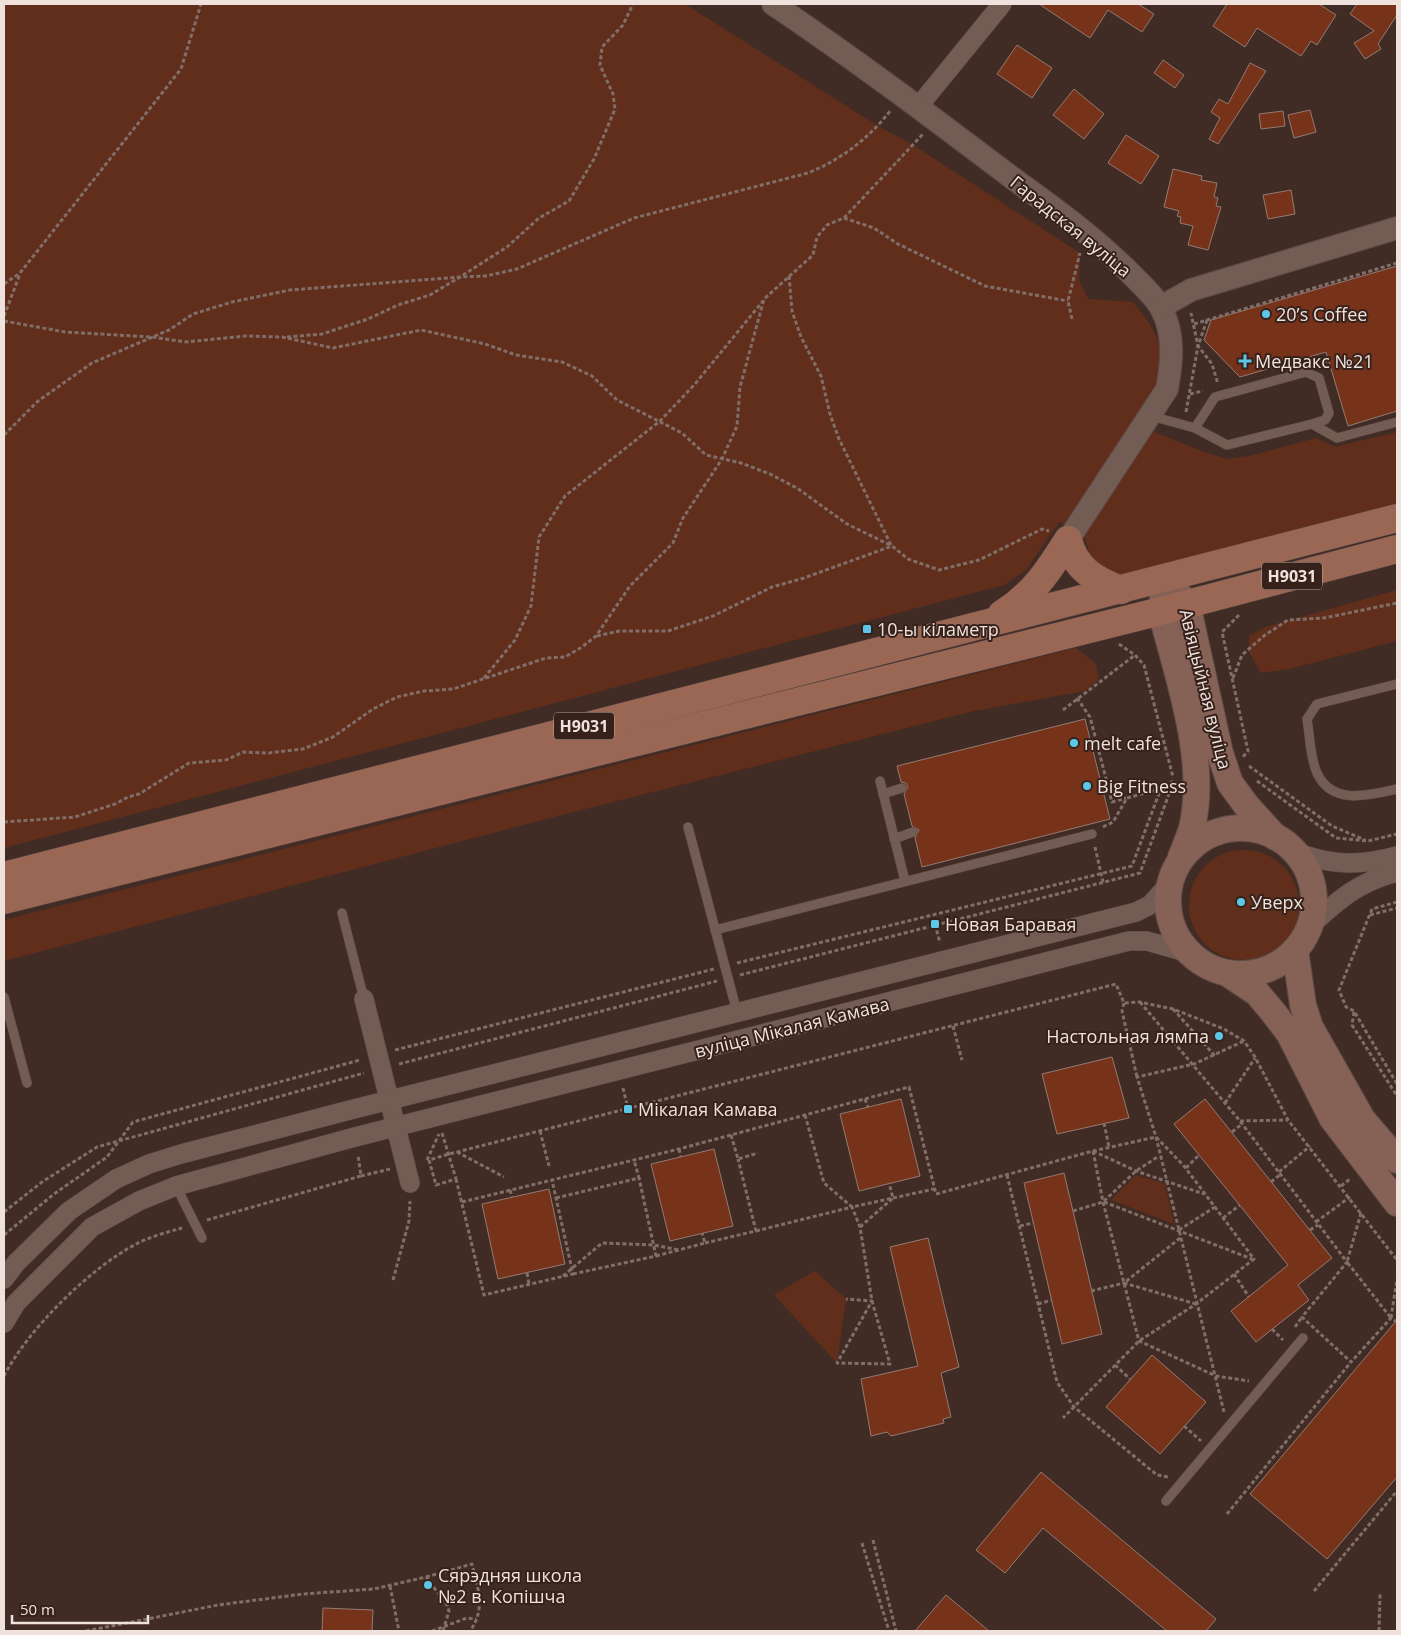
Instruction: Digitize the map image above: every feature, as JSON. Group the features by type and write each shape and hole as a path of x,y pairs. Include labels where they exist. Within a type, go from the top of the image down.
{"main road":[{"name":"Н9031","path":"4,876 1397,518"},
{"path":"1060,536 1083,570 1101,582 1121,590"},
{"path":"989,622 1030,594 1044,577 1060,536"},
{"name":"Н9031","path":"4,900 1161,611 1397,549"},
{"name":"Авіяцыйная вуліца","path":"1165,579 1187,604 1220,753 1230,783 1246,804 1285,844"},
{"name":"Авіяцыйная вуліца","path":"1165,579 1161,611 1194,748 1197,775 1192,829 1180,860"},
{"path":"1227,974 1263,971 1280,963 1295,950 1309,927 1314,908 1313,890 1307,872 1285,844 1249,829 1221,831 1204,838 1180,860 1169,884 1167,903 1170,921 1177,938 1189,953 1205,966 1227,974 1257,992 1289,1034 1332,1118 1397,1203"},
{"path":"1295,950 1303,1005 1310,1027 1362,1119 1397,1160"}],"street":[{"name":"Гарадская вуліца","path":"773,4 847,54 1088,235 1121,263 1161,307"},
{"path":"910,102 1002,4"},
{"path":"1060,536 1151,416 1167,389 1171,368 1171,346 1168,327 1161,307 1191,290 1397,228"},
{"path":"1285,844 1317,860 1356,864 1397,856"},
{"path":"1309,927 1333,904 1364,882 1397,872"},
{"name":"вуліца Мікалая Камава","path":"4,1279 16,1263 69,1211 116,1179 149,1164 389,1100 1136,912 1150,905 1169,884"},
{"name":"вуліца Мікалая Камава","path":"4,1323 16,1303 92,1227 139,1201 176,1186 395,1127 1129,941 1147,941 1189,953"},
{"path":"364,999 410,1183"}],"lane":[{"path":"1151,416 1196,428 1228,445 1325,420 1329,413 1319,378 1306,372 1215,397 1196,428"},
{"path":"1312,424 1337,438 1397,422"},
{"path":"1397,684 1317,704 1307,719 1317,773 1328,786 1346,796 1361,797 1397,789"},
{"path":"880,780 905,881"},
{"path":"883,794 902,788"},
{"path":"688,827 737,1012"},
{"path":"894,839 913,832"},
{"path":"715,930 1092,834"},
{"path":"342,913 364,999"},
{"path":"4,997 27,1083"},
{"path":"176,1186 202,1238"},
{"path":"1166,1501 1304,1338"}],"path":[{"path":"4,284 20,273 181,69 201,4"},
{"path":"4,321 65,332 152,337 186,342 245,336 282,337 322,334 368,319 398,305 430,295 507,246 539,218 570,201 594,159 615,109 613,94 600,65 602,47 623,25 633,4"},
{"path":"4,435 38,401 92,363 169,330 193,314 232,302 280,292 460,276 486,276 517,269 634,218 808,173 832,163 910,102"},
{"path":"484,679 515,640 531,606 539,537 565,496 660,421 695,384 764,299 813,255 817,237 827,225 844,218 936,120"},
{"path":"844,218 874,228 898,244 985,286 1068,301"},
{"path":"1072,319 1068,301 1072,277 1088,235"},
{"path":"1194,324 1397,263"},
{"path":"4,316 20,273"},
{"path":"789,276 792,311 801,337 821,376 830,414 839,439 892,546"},
{"path":"4,822 74,817 115,804 139,794 189,763 226,760 243,752 269,753 303,749 333,737 373,709 397,698 424,691 453,689 546,658 565,657 596,636 630,586 673,543 684,518 722,459 736,426 740,387 764,299"},
{"path":"1207,320 1198,346 1212,364 1218,387"},
{"path":"282,337 332,348 421,330 485,344 516,355 562,362 592,376 617,400 682,432 706,455 741,462 777,477 798,488 847,524 892,546 908,560 939,570 979,560 1042,529 1060,536"},
{"path":"596,636 619,632 668,631 713,616 772,587 804,578 892,546"},
{"path":"1232,678 1242,655 1265,635 1288,620 1324,618 1397,603"},
{"path":"1222,632 1248,751 1242,758"},
{"path":"4,1235 54,1194 107,1157 133,1122 728,978 1140,873 1174,780 1144,665 1135,655 1063,710"},
{"path":"1078,698 1090,717 1112,802 1161,788 1174,780"},
{"path":"1245,764 1332,826 1368,841"},
{"path":"1251,777 1336,838 1368,841 1397,834"},
{"path":"4,1212 42,1182 97,1147 119,1140 380,1062 724,966 1132,866 1161,788"},
{"path":"1103,883 1092,834 1112,822 1127,798"},
{"path":"1397,902 1372,909 1339,990 1346,1007 1354,1011 1397,1084"},
{"path":"1369,915 1397,908"},
{"path":"429,1160 1116,984 1124,1003 1122,1011 1137,1077 1156,1137 1159,1156 1228,1427"},
{"path":"1124,1003 1140,1002 1173,1008 1224,1029 1244,1041 1255,1057 1288,1120 1350,1197 1397,1260"},
{"path":"1140,1002 1194,1064 1391,1318 1397,1322"},
{"path":"1173,1008 1215,1056"},
{"path":"1354,1011 1352,1025 1397,1096"},
{"path":"953,1026 962,1060"},
{"path":"1137,1077 1194,1064 1215,1056 1244,1041"},
{"path":"1225,1103 1255,1057"},
{"path":"619,1071 628,1109"},
{"path":"462,1202 680,1149 909,1087 936,1194 1093,1151 1156,1137"},
{"path":"865,1099 868,1108"},
{"path":"805,1115 824,1184 852,1207 860,1227 872,1301 890,1364 837,1363 872,1301"},
{"path":"1232,1132 1241,1123 1288,1120"},
{"path":"1104,1123 1109,1147"},
{"path":"456,1179 436,1185 429,1160 441,1129 449,1154 456,1179 462,1202 484,1295 656,1256 934,1188"},
{"path":"540,1131 549,1166"},
{"path":"731,1135 756,1231"},
{"path":"1156,1137 1186,1168 1254,1259"},
{"path":"1271,1182 1310,1146"},
{"path":"4,1376 26,1342 94,1273 140,1242 195,1224 361,1176 356,1147"},
{"path":"680,1149 682,1157"},
{"path":"1093,1151 1136,1171 1205,1194"},
{"path":"1093,1151 1103,1202 1139,1341"},
{"path":"457,1152 504,1177"},
{"path":"738,1159 758,1153"},
{"path":"1186,1168 1200,1155"},
{"path":"1073,1211 1103,1202 1136,1171 1159,1156"},
{"path":"634,1160 656,1256"},
{"path":"1007,1175 1057,1382 1074,1407 1157,1475 1165,1478 1171,1477"},
{"path":"556,1198 639,1178"},
{"path":"552,1180 573,1274"},
{"path":"393,1280 409,1221 410,1183"},
{"path":"889,1184 893,1198"},
{"path":"510,1190 512,1198"},
{"path":"1310,1230 1350,1197"},
{"path":"860,1227 893,1198"},
{"path":"1103,1202 1254,1259"},
{"path":"1223,1218 1240,1205"},
{"path":"1179,1230 1215,1207"},
{"path":"1351,1362 1302,1318 1347,1262 1361,1213"},
{"path":"1020,1226 1033,1223"},
{"path":"702,1233 705,1243"},
{"path":"1092,1291 1124,1283 1180,1238"},
{"path":"562,1277 602,1243 654,1245 679,1250"},
{"path":"1064,1418 1139,1341 1196,1304 1254,1259"},
{"path":"527,1272 529,1284"},
{"path":"1234,1274 1249,1297"},
{"path":"1227,1514 1351,1362 1391,1318 1397,1279"},
{"path":"1124,1283 1196,1304"},
{"path":"846,1299 872,1301"},
{"path":"1038,1304 1052,1300"},
{"path":"1272,1329 1283,1340"},
{"path":"1139,1341 1216,1376 1252,1382 1262,1387"},
{"path":"1115,1365 1130,1379"},
{"path":"1314,1591 1397,1491"},
{"path":"873,1540 896,1631"},
{"path":"862,1543 889,1631"},
{"path":"86,1631 218,1605 302,1594 390,1586 472,1564 481,1602 470,1631"},
{"path":"426,1577 447,1604 449,1611 443,1630"},
{"path":"390,1586 399,1631"},
{"path":"1379,1631 1380,1594"},
{"path":"432,1631 443,1630 466,1618 476,1619"}],"shaded area":[{"path":"4,4 685,4 878,126 913,145 1080,253 1079,280 1088,299 1133,302 1153,330 1160,354 1160,367 1153,391 1135,424 1204,452 1227,459 1250,456 1316,438 1335,447 1397,432 1397,505 1123,581 1093,564 1084,534 1059,522 1026,570 1004,585 4,848"},
{"path":"1397,590 1397,641 1289,669 1261,673 1249,652 1249,636 1266,627"},
{"path":"1076,648 1096,664 1099,679 1085,691 974,711 573,812 4,961 4,920"},
{"path":"1244,850 1265,854 1283,866 1295,884 1299,905 1295,926 1283,944 1265,956 1244,960 1223,956 1205,944 1193,926 1189,905 1193,884 1205,866 1223,854"},
{"path":"1136,1175 1165,1184 1174,1224 1111,1200"},
{"path":"815,1271 846,1299 837,1363 774,1295"}],"building":[{"path":"1039,4 1138,4 1154,14 1142,32 1108,10 1090,38"},
{"path":"1227,4 1319,4 1336,15 1317,45 1311,41 1301,56 1257,28 1245,47 1213,26"},
{"path":"1357,4 1397,4 1397,15 1378,44 1381,49 1365,59 1354,43 1374,31 1350,14"},
{"path":"1017,45 1052,68 1032,98 997,74"},
{"path":"1163,60 1184,75 1175,88 1154,73"},
{"path":"1250,63 1266,71 1218,144 1209,139 1220,118 1211,112 1219,99 1228,104"},
{"path":"1074,89 1104,114 1084,139 1053,115"},
{"path":"1310,110 1316,132 1294,138 1288,115"},
{"path":"1283,111 1285,126 1261,129 1259,114"},
{"path":"1126,135 1159,156 1141,184 1108,163"},
{"path":"1173,169 1202,176 1201,180 1217,183 1214,197 1218,198 1216,206 1221,207 1208,250 1188,245 1193,226 1180,223 1181,217 1177,216 1179,211 1164,207"},
{"path":"1291,190 1295,214 1268,219 1263,195"},
{"path":"1397,266 1397,411 1348,426 1326,352 1240,377 1204,340 1211,320"},
{"path":"1085,719 1110,819 922,867 915,838 919,830 912,826 904,794 908,787 906,783 901,782 897,766"},
{"path":"1112,1057 1129,1118 1057,1134 1042,1074"},
{"path":"901,1099 920,1176 859,1191 840,1114"},
{"path":"1205,1099 1332,1258 1298,1285 1309,1300 1256,1342 1231,1311 1288,1265 1174,1124"},
{"path":"714,1149 733,1226 670,1241 651,1164"},
{"path":"1064,1173 1102,1334 1062,1344 1024,1183"},
{"path":"549,1189 565,1264 498,1279 482,1204"},
{"path":"928,1238 959,1367 941,1373 951,1417 943,1419 944,1423 891,1436 887,1432 871,1436 861,1379 918,1366 890,1247"},
{"path":"1397,1320 1397,1477 1327,1559 1250,1494"},
{"path":"1152,1355 1206,1402 1160,1454 1106,1407"},
{"path":"1041,1472 1216,1619 1206,1631 1167,1631 1043,1528 1005,1573 976,1550"},
{"path":"946,1595 989,1631 915,1631"},
{"path":"323,1608 373,1610 372,1631 322,1631"}],"place":[{"name":"20’s Coffee","path":"1266,314"},
{"name":"Медвакс №21","path":"1245,361"},
{"name":"10-ы кіламетр","path":"867,629"},
{"name":"melt cafe","path":"1074,743"},
{"name":"Big Fitness","path":"1087,786"},
{"name":"Уверх","path":"1241,902"},
{"name":"Новая Баравая","path":"935,924"},
{"name":"Настольная лямпа","path":"1219,1036"},
{"name":"Мікалая Камава","path":"628,1109"},
{"name":"Сярэдняя школа №2 в. Копішча","path":"428,1585"}]}
